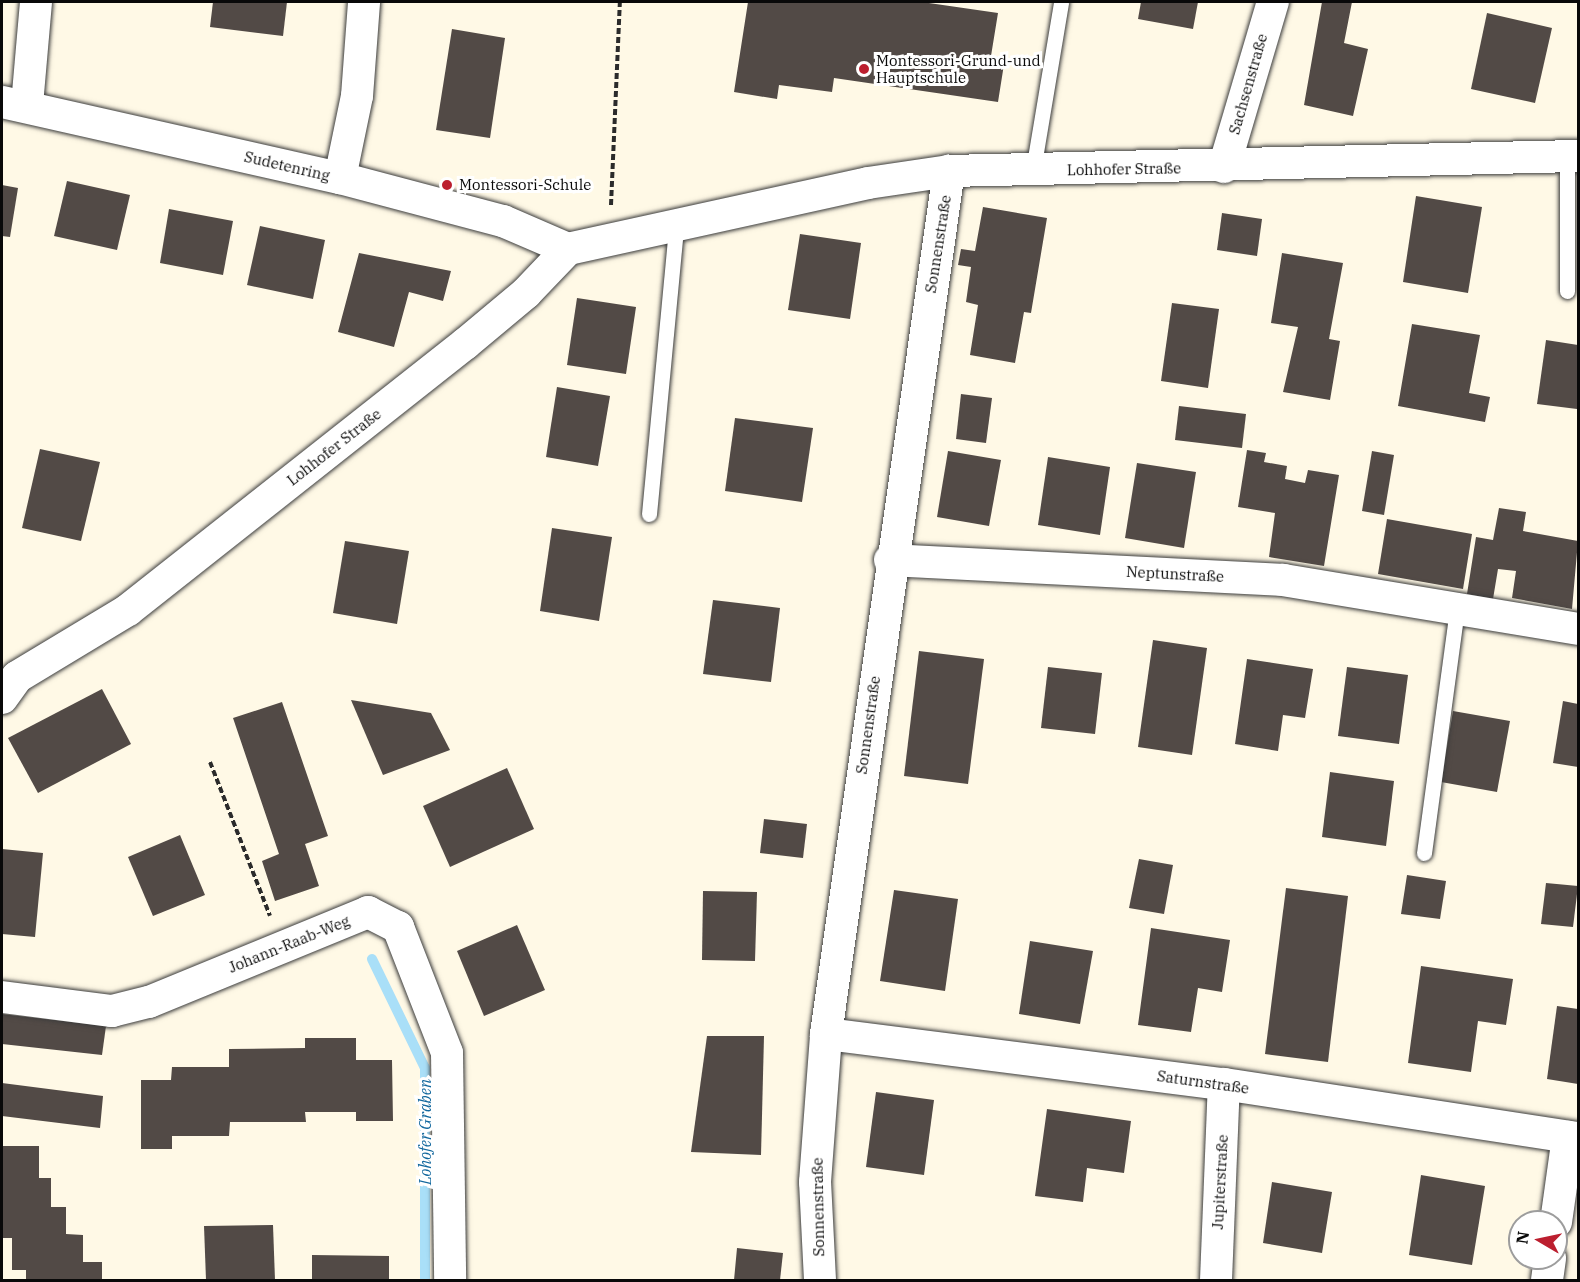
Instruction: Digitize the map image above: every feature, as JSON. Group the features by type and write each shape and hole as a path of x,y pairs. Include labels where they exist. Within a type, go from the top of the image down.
{"street":[{"path":"14,104 36,2"},
{"path":"340,178 357,96 364,2"},
{"name":"Sachsenstraße","path":"1224,167 1273,2"},
{"name":"Sudetenring","path":"14,104 340,178 503,221 568,249"},
{"name":"Lohhofer Straße","path":"2,698 17,677 128,610 455,351 526,293 568,249 610,243 868,183 949,171 1224,167 1573,157"},
{"name":"Sonnenstraße","path":"820,1281 815,1182 826,1034 890,560 949,171"},
{"name":"Neptunstraße","path":"890,560 1283,580 1578,629"},
{"name":"Johann-Raab-Weg","path":"2,997 112,1011 368,912 398,927 447,1053 450,1281"},
{"name":"Saturnstraße","path":"826,1034 1224,1084 1573,1137"},
{"name":"Jupiterstraße","path":"1216,1281 1224,1084"},
{"path":"1558,1210 1573,1137"}],"lane":[{"path":"1033,170 1060,2"},
{"path":"1567,291 1573,157"},
{"path":"649,514 676,228"},
{"path":"1424,853 1457,609"}],"path":[{"path":"610,243 620,2"},
{"path":"210,762 282,947"}],"building":[{"path":"213,2 287,2 283,36 210,27"},
{"path":"748,2 922,2 998,13 991,56 1005,58 998,102 834,78 832,92 779,85 777,99 734,92"},
{"path":"1141,2 1198,2 1193,29 1138,19"},
{"path":"1322,2 1352,2 1344,43 1368,49 1353,116 1304,105"},
{"path":"1487,13 1552,28 1535,103 1471,89"},
{"path":"452,29 505,38 490,138 436,130"},
{"path":"67,181 130,195 117,250 54,236"},
{"path":"2,185 18,188 10,237 2,236"},
{"path":"1416,196 1482,207 1468,293 1403,282"},
{"path":"983,207 1047,218 1031,313 1024,312 1015,363 970,355 978,305 966,302 971,267 958,265 961,249 975,251"},
{"path":"169,209 233,221 223,275 160,263"},
{"path":"1222,213 1262,219 1257,256 1217,250"},
{"path":"260,226 325,240 313,299 247,285"},
{"path":"800,234 861,243 850,319 788,310"},
{"path":"359,253 451,271 443,301 409,292 394,347 338,332"},
{"path":"1282,253 1343,263 1329,339 1340,341 1330,400 1283,392 1298,327 1271,323"},
{"path":"577,298 636,307 626,374 567,365"},
{"path":"1172,303 1219,309 1208,388 1161,381"},
{"path":"1412,324 1480,335 1469,393 1490,397 1485,422 1398,406"},
{"path":"1546,340 1578,345 1577,409 1537,404"},
{"path":"557,387 610,396 598,466 546,457"},
{"path":"961,394 992,398 986,443 956,439"},
{"path":"1179,406 1246,414 1242,448 1175,440"},
{"path":"735,418 813,428 802,502 725,491"},
{"path":"40,449 100,462 81,541 22,528"},
{"path":"1247,450 1266,453 1264,462 1287,466 1285,479 1305,483 1308,470 1339,475 1324,566 1269,557 1275,513 1238,507"},
{"path":"948,451 1001,460 989,526 937,517"},
{"path":"1372,451 1394,455 1384,515 1362,511"},
{"path":"1048,457 1110,467 1100,535 1038,525"},
{"path":"1137,463 1196,472 1184,548 1125,538"},
{"path":"1499,508 1526,512 1523,531 1578,541 1572,609 1512,598 1516,571 1498,569 1493,599 1467,594 1476,537 1493,540"},
{"path":"1387,519 1472,534 1463,589 1378,574"},
{"path":"552,528 612,537 599,621 540,611"},
{"path":"345,541 409,551 397,624 333,613"},
{"path":"713,600 780,608 771,682 703,674"},
{"path":"1153,640 1207,648 1192,755 1138,747"},
{"path":"919,651 984,659 968,784 904,776"},
{"path":"1247,659 1313,669 1305,718 1283,715 1278,751 1235,744"},
{"path":"1048,667 1102,673 1095,734 1041,728"},
{"path":"1347,667 1408,675 1399,744 1338,736"},
{"path":"102,689 131,744 38,793 8,738"},
{"path":"351,700 431,713 450,750 383,775"},
{"path":"1563,701 1578,704 1578,767 1553,763"},
{"path":"282,702 328,836 305,844 319,886 275,901 262,861 279,854 233,718"},
{"path":"1453,711 1510,721 1497,792 1441,782"},
{"path":"507,768 534,829 450,867 423,806"},
{"path":"1330,772 1394,781 1386,846 1322,837"},
{"path":"764,819 807,824 803,858 760,853"},
{"path":"180,835 205,895 153,916 128,857"},
{"path":"2,849 43,853 35,937 2,934"},
{"path":"1139,859 1173,865 1164,914 1129,908"},
{"path":"1407,875 1446,881 1440,919 1401,914"},
{"path":"1546,883 1578,886 1573,927 1541,924"},
{"path":"1286,888 1348,896 1328,1062 1265,1054"},
{"path":"894,890 958,899 945,991 880,981"},
{"path":"703,891 757,892 755,961 702,960"},
{"path":"517,925 545,990 484,1016 457,951"},
{"path":"1151,928 1230,940 1222,992 1198,988 1191,1032 1138,1025"},
{"path":"1030,941 1093,951 1080,1024 1019,1014"},
{"path":"1421,966 1513,979 1506,1025 1478,1021 1471,1072 1408,1063"},
{"path":"1557,1006 1578,1009 1578,1084 1547,1079"},
{"path":"2,1014 106,1026 102,1055 2,1044"},
{"path":"707,1036 764,1036 761,1155 691,1152"},
{"path":"305,1038 356,1038 356,1060 392,1060 393,1121 356,1121 356,1112 305,1112 306,1122 230,1122 229,1136 172,1136 172,1149 141,1149 141,1080 171,1080 172,1067 229,1067 229,1049 305,1048"},
{"path":"2,1083 103,1096 100,1128 2,1116"},
{"path":"876,1092 934,1100 924,1175 866,1167"},
{"path":"1047,1109 1131,1121 1124,1173 1087,1168 1083,1202 1035,1196"},
{"path":"2,1146 39,1146 39,1178 51,1178 51,1207 66,1207 66,1234 83,1235 83,1262 102,1262 102,1280 26,1280 26,1270 12,1270 12,1238 2,1238"},
{"path":"1421,1175 1485,1186 1472,1265 1409,1255"},
{"path":"1272,1182 1332,1192 1322,1253 1263,1243"},
{"path":"273,1225 275,1280 206,1280 204,1226"},
{"path":"737,1248 783,1253 780,1280 734,1280"},
{"path":"312,1255 389,1256 389,1280 312,1280"}],"waterway":[{"name":"Lohofer Graben","path":"372,959 425,1068 425,1280"}],"place":[{"name":"Montessori-Grund-und Hauptschule","path":"864,69"},
{"name":"Montessori-Schule","path":"447,185"}]}
